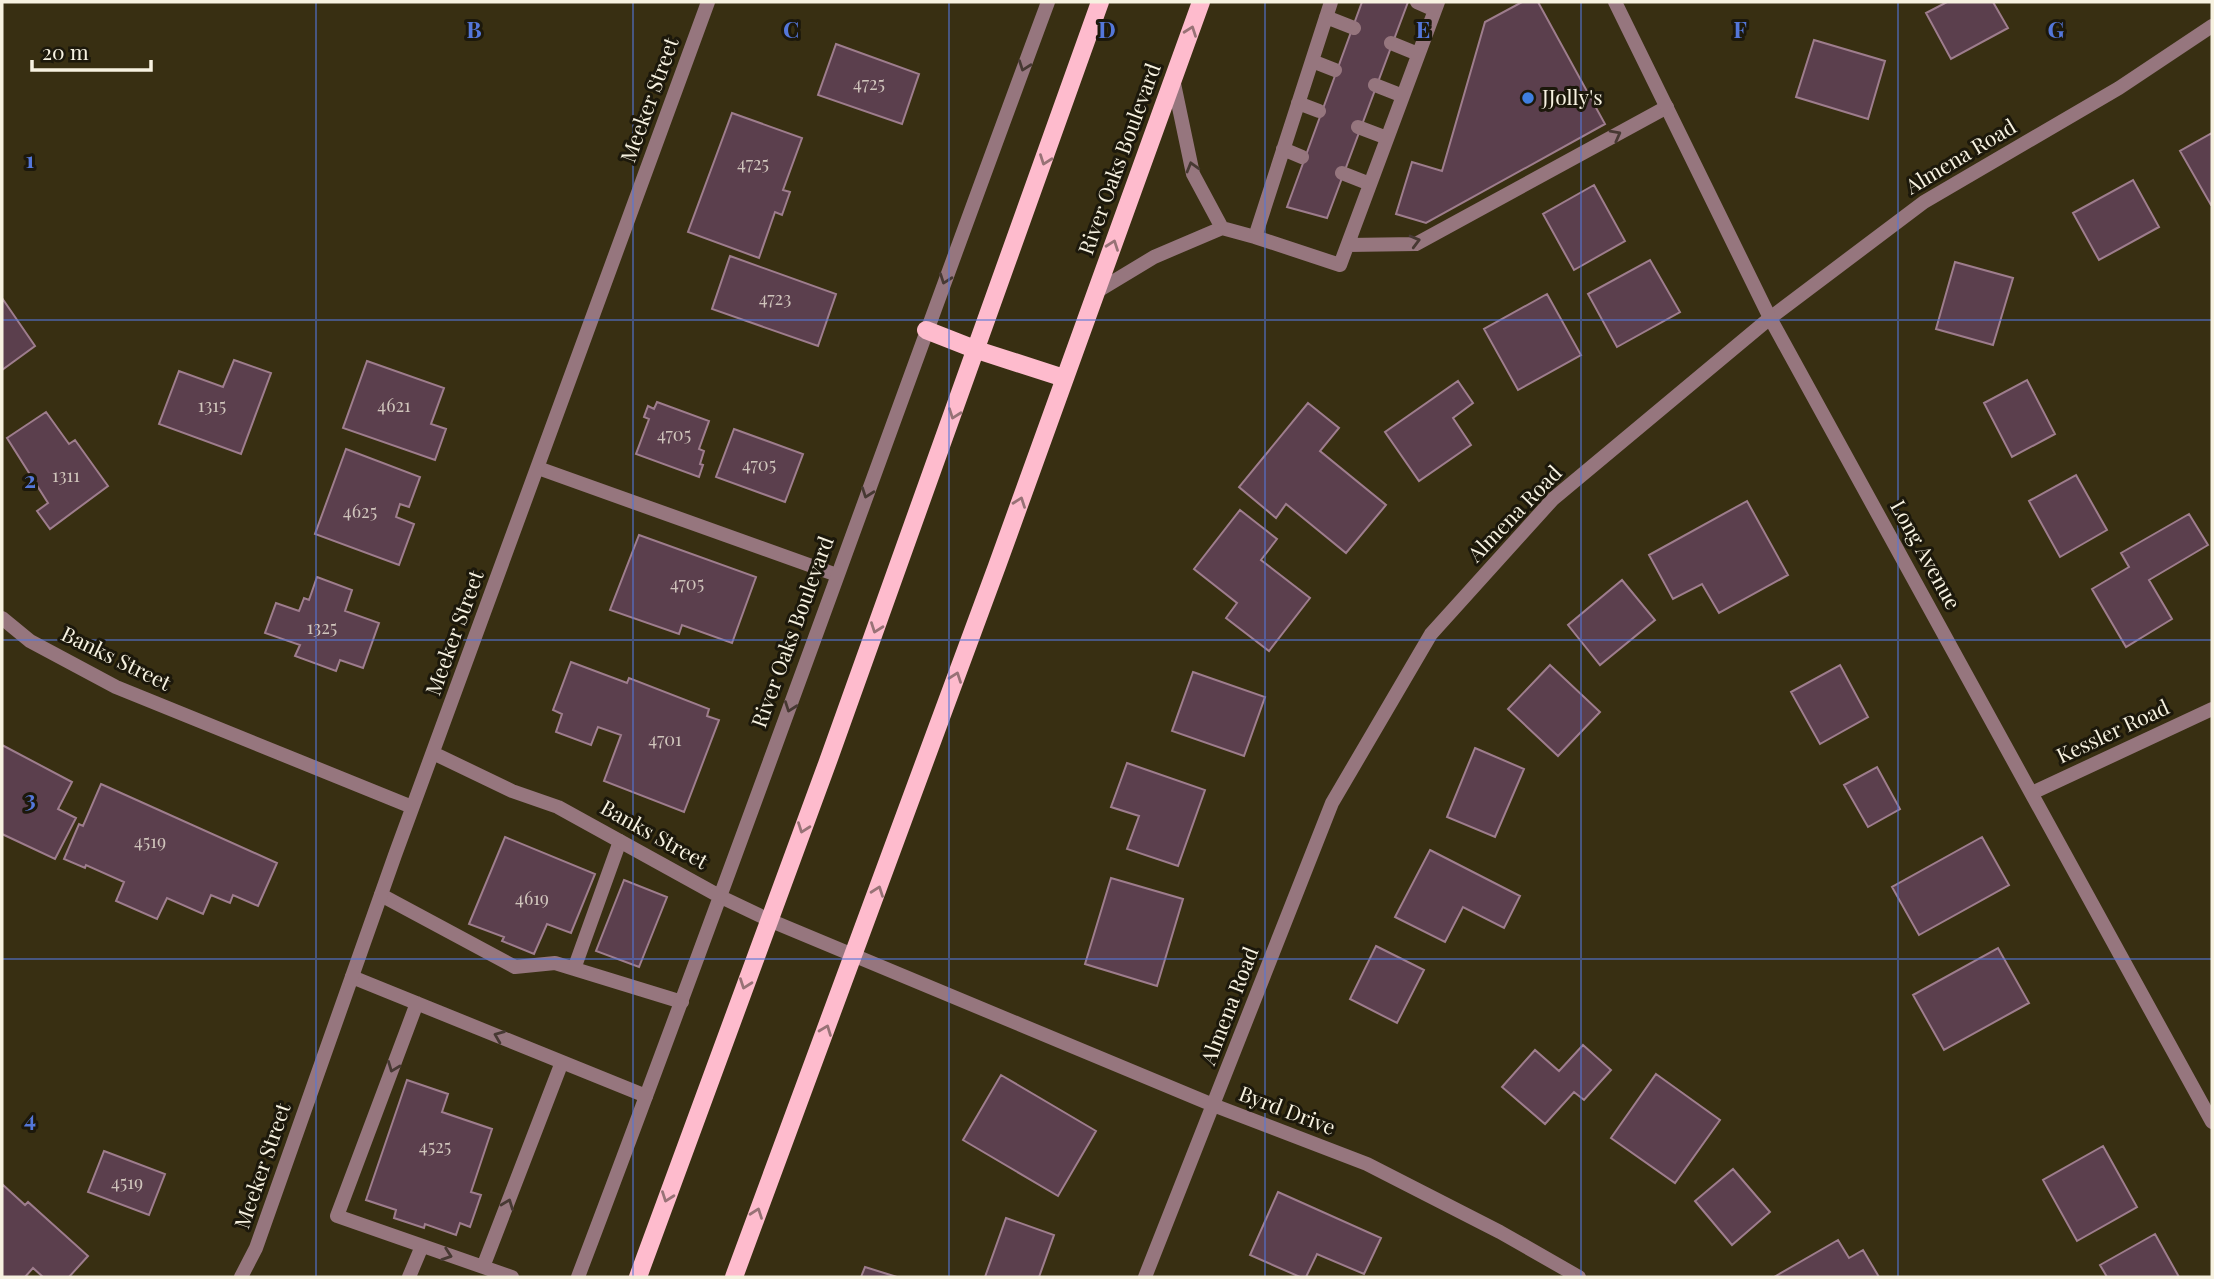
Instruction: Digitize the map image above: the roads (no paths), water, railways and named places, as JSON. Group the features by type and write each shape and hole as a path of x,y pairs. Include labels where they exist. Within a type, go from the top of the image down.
{"main road":[{"path":"638,1277 977,350 1100,2"},
{"name":"River Oaks Boulevard","path":"734,1277 1201,2"},
{"path":"926,330 977,350 1064,378"}],"street":[{"name":"Meeker Street","path":"240,1277 257,1248 412,807 708,2"},
{"name":"River Oaks Boulevard","path":"578,1277 722,897 926,330 1048,2"},
{"path":"1255,237 1331,2"},
{"path":"1096,292 1154,257 1222,228 1340,265 1437,6 1417,2"},
{"name":"Long Avenue","path":"1615,2 1770,318 2212,1122"},
{"path":"1326,17 1354,28"},
{"name":"Almena Road","path":"1146,1277 1332,803 1431,634 1553,499 1770,318 1924,202 2119,89 2212,26"},
{"path":"1391,43 1418,54"},
{"path":"1312,61 1335,70"},
{"path":"1173,79 1193,174 1222,228"},
{"path":"1375,85 1403,96"},
{"path":"1298,103 1319,111"},
{"path":"1348,245 1416,244 1667,107"},
{"path":"1358,127 1387,138"},
{"path":"1283,149 1301,156"},
{"path":"1342,173 1370,184"},
{"path":"538,468 837,576"},
{"name":"Banks Street","path":"2,618 30,641 117,687 412,807"},
{"name":"Kessler Road","path":"2032,793 2212,709"},
{"name":"Banks Street","path":"433,753 512,791 558,807 722,897 769,920 854,955"},
{"path":"574,969 620,841"},
{"path":"381,895 515,967 555,963 682,1002"},
{"name":"Byrd Drive","path":"854,955 1213,1105 1367,1164 1500,1232 1579,1277"},
{"path":"352,977 646,1097"},
{"path":"417,1003 337,1216 512,1277"},
{"path":"483,1267 562,1062"},
{"path":"409,1277 422,1246"}],"place":[{"name":"JJolly's","path":"1528,98"}]}
